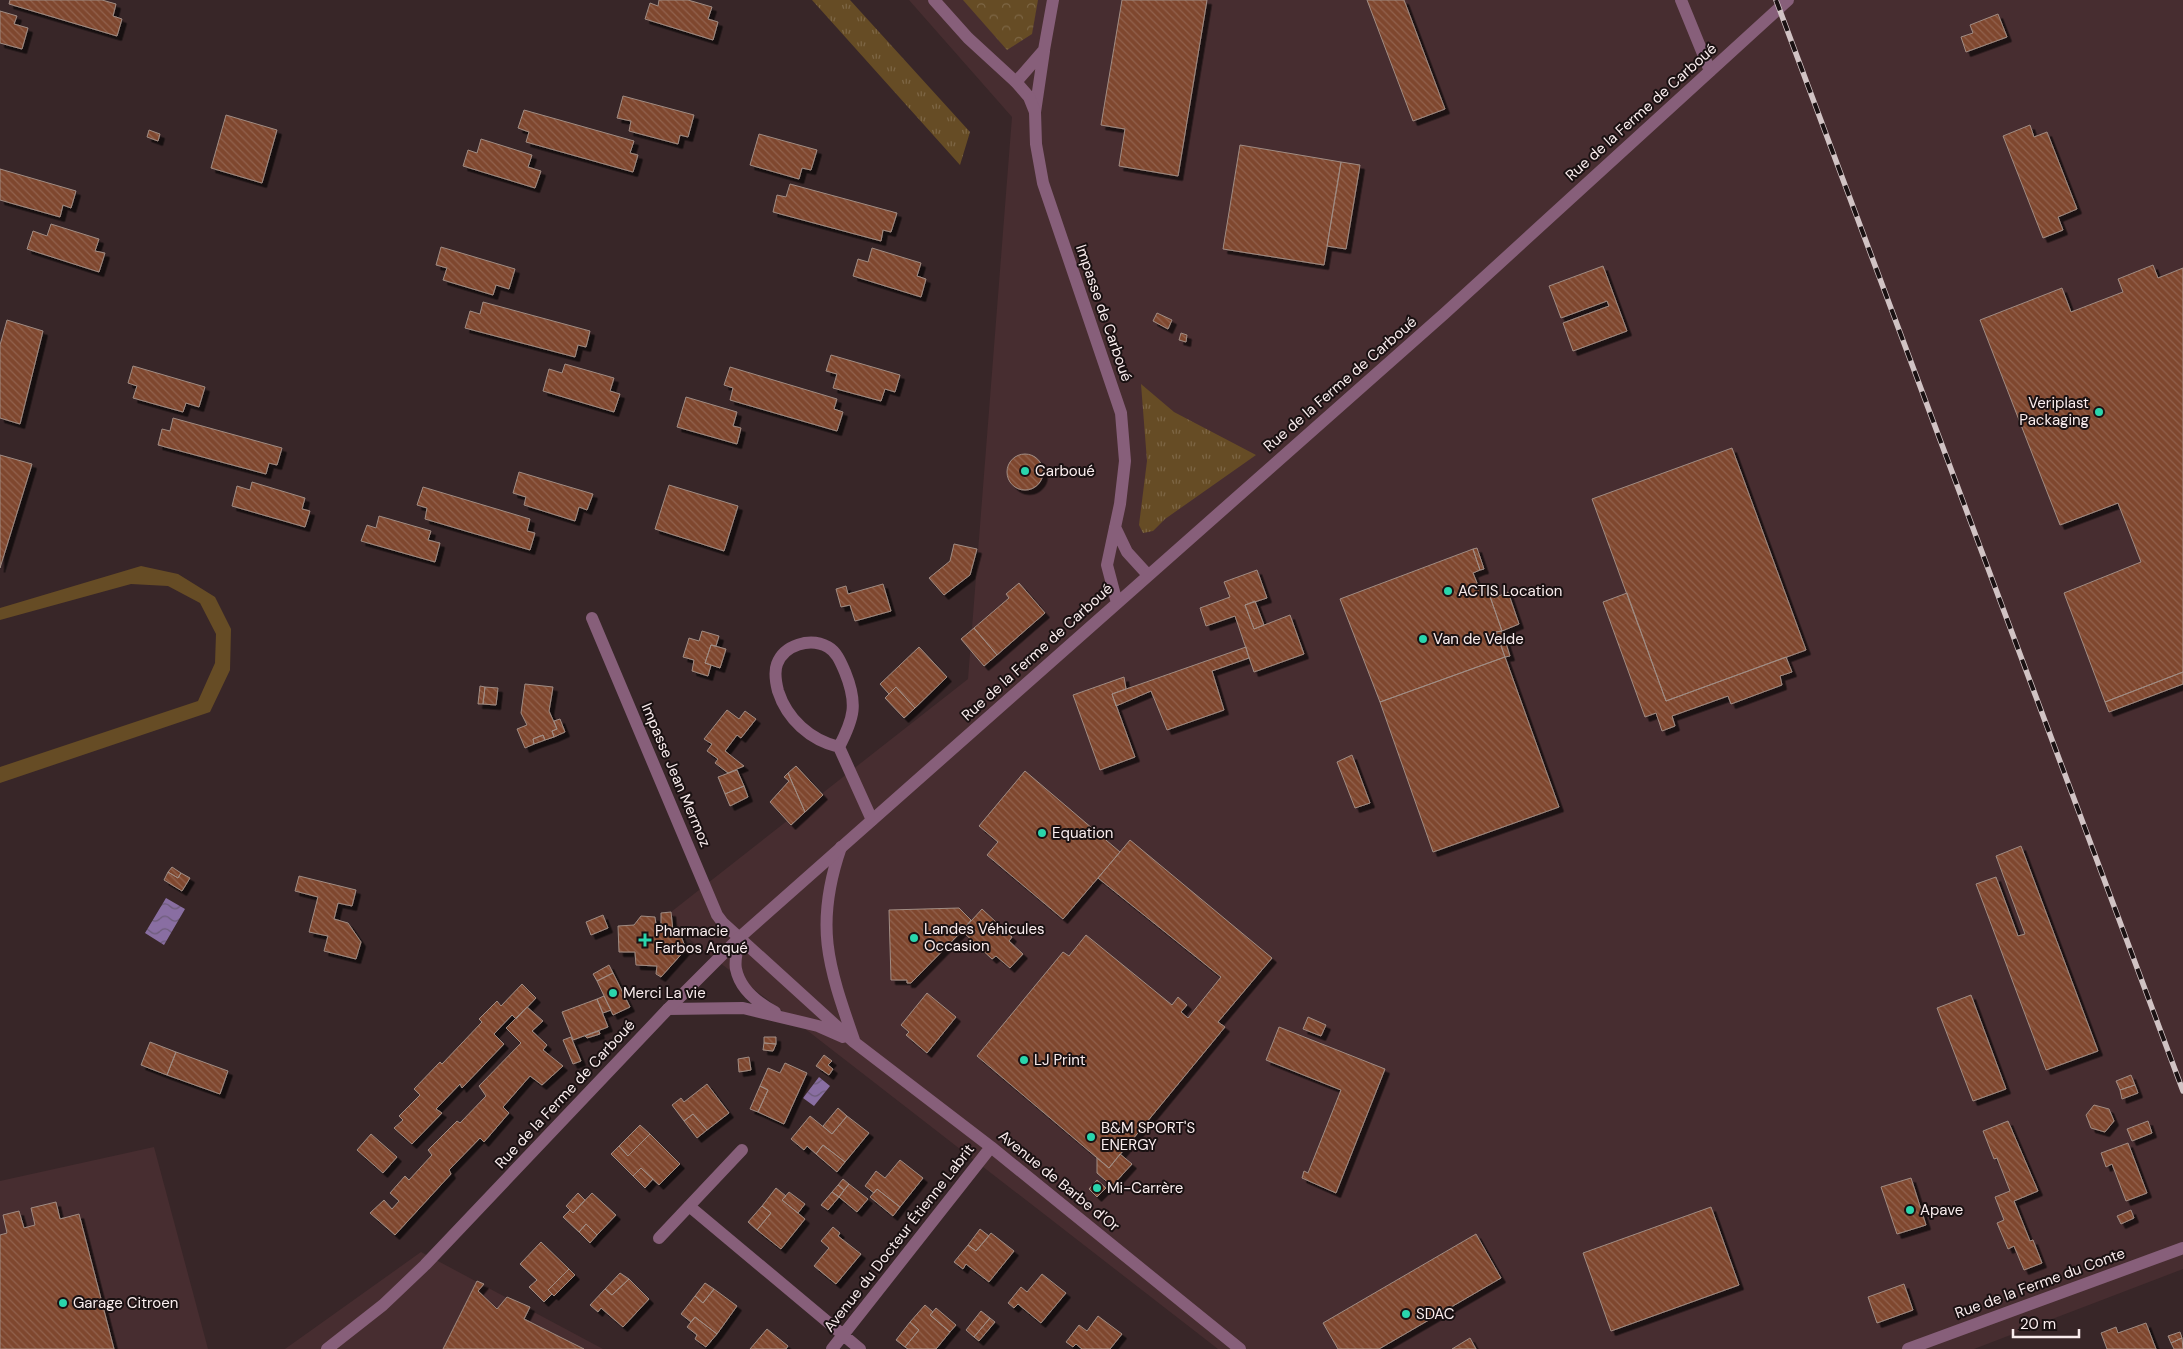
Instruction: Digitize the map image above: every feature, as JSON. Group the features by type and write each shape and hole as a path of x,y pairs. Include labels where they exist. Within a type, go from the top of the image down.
{"street":[{"name":"Impasse de Carboué","path":"934,0 968,38 1016,82 1029,97 1035,112"},
{"name":"Impasse de Carboué","path":"1053,0 1035,112 1036,144 1043,183 1121,413 1125,461 1107,566 1117,603"},
{"path":"1682,0 1710,71"},
{"name":"Rue de la Ferme de Carboué","path":"327,1349 383,1305 426,1265 668,1009 740,937 1444,314 1788,0"},
{"path":"1016,82 1044,50"},
{"path":"1115,527 1127,552 1148,576"},
{"name":"Impasse Jean Mermoz","path":"592,618 717,915 723,923 740,937"},
{"path":"815,643 829,647 839,658 852,689 854,710 851,724 839,748 824,744 808,734 783,706 776,684 776,666 784,652 798,644 815,643"},
{"path":"839,748 872,820"},
{"path":"841,847 827,893 826,944 836,988 854,1042"},
{"name":"Avenue de Barbe d'Or","path":"740,937 736,968 743,987 765,1007 785,1018"},
{"name":"Avenue de Barbe d'Or","path":"740,937 854,1042 991,1147 1240,1349"},
{"name":"Avenue de Barbe d'Or","path":"668,1009 743,1008 818,1026 854,1042"},
{"name":"Avenue du Docteur Étienne Labrit","path":"832,1349 991,1147"},
{"path":"659,1238 742,1150"},
{"path":"689,1206 860,1349"},
{"name":"Rue de la Ferme du Conte","path":"1908,1349 2183,1248"}],"shaded area":[{"path":"909,0 2183,0 2183,1269 1974,1349 1218,1349 679,931 671,912 968,679 1012,117"},
{"path":"154,1147 208,1349 0,1349 0,1181"},
{"path":"421,1252 603,1349 285,1349"}],"green space":[{"path":"812,0 850,0 970,132 960,165"},
{"path":"963,0 1038,0 1032,34 1007,50"},
{"path":"1141,384 1174,412 1256,455 1165,519 1153,531 1143,533 1139,525 1147,461"},
{"path":"141,566 178,574 215,597 231,629 230,670 210,712 0,783 0,767 198,701 215,663 216,634 200,603 168,586 131,584 0,620 0,608"}],"water":[{"path":"166,898 185,909 164,945 145,933"},
{"path":"819,1077 830,1086 814,1106 803,1098"}],"building":[{"path":"10,0 102,0 116,4 113,16 122,19 117,36 9,4"},
{"path":"659,0 688,0 712,7 708,19 718,22 713,40 645,19 650,3 658,6"},
{"path":"1122,0 1207,0 1178,176 1119,166 1125,129 1101,125"},
{"path":"1367,0 1404,0 1445,109 1413,121"},
{"path":"0,11 17,16 14,24 28,28 22,49 0,43"},
{"path":"1998,14 2007,37 1966,52 1961,37 1973,33 1970,25"},
{"path":"623,96 694,115 688,137 680,135 678,144 629,131 631,121 617,118"},
{"path":"524,110 634,141 630,153 638,155 633,172 526,142 529,132 518,128"},
{"path":"226,115 277,130 262,183 211,168"},
{"path":"2030,125 2034,137 2047,132 2077,209 2058,217 2063,230 2043,238 2003,136"},
{"path":"149,130 160,134 158,141 147,137"},
{"path":"759,134 817,150 811,170 802,168 799,179 750,165"},
{"path":"481,139 532,155 528,167 541,171 535,188 463,166 468,150 477,153"},
{"path":"1240,145 1341,162 1324,265 1223,249"},
{"path":"1341,162 1360,165 1346,249 1327,246"},
{"path":"0,169 76,191 71,208 63,205 60,217 0,200"},
{"path":"790,184 897,213 891,232 883,230 881,241 773,212 777,195 786,197"},
{"path":"51,224 99,239 95,251 105,253 99,272 27,249 33,231 47,236"},
{"path":"441,247 515,269 509,289 496,285 493,295 443,280 447,268 436,265"},
{"path":"872,248 921,263 917,276 926,279 921,297 853,276 858,259 868,262"},
{"name":"Veriplast Packaging","path":"2153,265 2158,278 2183,268 2183,672 2105,702 2064,593 2141,562 2118,503 2060,525 1980,320 2062,288 2071,312 2123,292 2118,279"},
{"path":"1603,266 1627,331 1573,351 1563,323 1609,306 1607,301 1561,318 1549,286"},
{"path":"483,302 590,331 586,347 578,345 575,357 465,328 470,311 480,314"},
{"path":"1157,313 1172,320 1168,329 1153,321"},
{"path":"7,320 43,331 20,424 0,418 0,345"},
{"path":"1181,333 1187,335 1186,342 1179,340"},
{"path":"831,355 900,375 895,392 885,389 881,401 833,388 837,374 826,371"},
{"path":"565,364 614,378 610,391 620,394 614,412 543,391 549,369 562,373"},
{"path":"133,366 205,387 199,407 186,403 183,412 133,398 137,386 128,383"},
{"path":"730,367 837,399 834,409 843,412 837,431 730,400 733,388 724,385"},
{"path":"686,397 737,412 733,426 741,428 737,444 677,427"},
{"path":"173,418 282,448 277,465 269,463 266,474 158,445 162,429 170,431"},
{"path":"1732,448 1806,650 1666,701 1592,499"},
{"name":"Carboué","path":"1025,454 1032,455 1038,459 1042,465 1042,479 1038,485 1032,489 1025,490 1018,489 1012,485 1008,479 1007,472 1008,465 1012,459 1018,455"},
{"path":"0,455 32,464 0,568"},
{"path":"519,472 593,494 587,510 579,507 575,521 524,505 526,497 513,493"},
{"path":"252,482 305,498 302,509 310,511 305,527 232,506 237,486 250,490"},
{"path":"669,485 738,506 724,551 655,529"},
{"path":"423,487 530,519 527,531 535,533 530,550 425,519 427,508 417,505"},
{"path":"379,516 431,531 428,540 440,543 435,562 361,541 367,525 376,528"},
{"path":"954,544 977,549 970,575 944,595 929,578 950,561"},
{"path":"1477,548 1484,569 1480,570 1473,549"},
{"path":"1473,549 1480,570 1473,573 1479,588 1486,585 1502,631 1496,632 1505,657 1380,702 1340,599"},
{"path":"1257,570 1267,598 1245,605 1254,629 1290,615 1304,654 1254,672 1235,616 1206,626 1200,608 1230,597 1224,582"},
{"path":"1019,583 1045,613 997,655 974,628 1009,598 1006,594"},
{"path":"883,584 891,611 855,621 850,605 841,607 836,589 846,586 848,594"},
{"path":"1489,584 1494,598 1508,592 1519,624 1502,631 1486,585"},
{"path":"1627,593 1666,701 1786,657 1792,672 1780,676 1782,685 1731,704 1728,696 1672,716 1675,726 1662,731 1656,713 1645,717 1603,602"},
{"path":"1255,601 1264,625 1254,629 1245,605"},
{"path":"974,628 997,655 984,666 961,639"},
{"path":"702,631 719,636 716,646 711,645 705,663 711,665 708,676 692,671 694,660 683,657 689,638 699,641"},
{"path":"1502,631 1510,656 1505,657 1496,632"},
{"path":"711,645 726,649 720,668 705,663"},
{"path":"919,647 947,677 915,708 896,687 889,694 880,684"},
{"path":"1246,647 1249,658 1212,671 1224,710 1167,730 1151,691 1116,706 1112,694"},
{"path":"1505,657 1559,807 1433,852 1380,702"},
{"path":"2183,672 2183,684 2109,712 2105,702"},
{"path":"1124,677 1126,689 1112,694 1135,757 1100,770 1073,695"},
{"path":"525,684 553,687 549,711 557,729 552,731 554,737 545,740 543,735 533,739 534,744 525,748 517,729 527,725 521,713"},
{"path":"480,686 485,687 483,704 478,704"},
{"path":"485,687 498,688 496,705 483,704"},
{"path":"896,687 915,708 904,718 885,698"},
{"path":"727,710 739,719 745,711 756,719 741,738 737,735 725,751 744,766 728,773 715,763 718,759 707,751 712,744 704,739"},
{"path":"560,719 565,732 554,737 552,731 557,729 554,721"},
{"path":"543,735 545,740 534,744 533,739"},
{"path":"1352,755 1370,803 1355,808 1337,762"},
{"path":"796,766 823,795 805,812 788,773"},
{"path":"737,770 744,786 725,794 718,777"},
{"path":"1025,771 1120,852 1063,919 987,855 998,842 979,826"},
{"path":"788,773 805,812 791,825 770,802 789,781 784,777"},
{"path":"744,786 748,797 730,806 725,794"},
{"path":"1130,840 1272,958 1218,1022 1225,1027 1109,1168 977,1056 1063,952 1069,956 1086,935 1172,1005 1178,997 1187,1005 1181,1012 1188,1018 1221,977 1098,878"},
{"path":"2021,846 2098,1051 2046,1070 1976,884 1996,877 2018,936 2025,934 1996,856"},
{"path":"172,867 181,873 178,878 168,872"},
{"path":"168,872 178,878 181,873 190,878 182,891 164,880"},
{"path":"299,876 356,890 352,906 338,903 334,919 348,923 361,942 356,959 324,951 328,936 309,932 318,897 295,891"},
{"path":"959,908 971,920 962,931 911,983 907,983 907,980 891,980 889,910"},
{"path":"982,909 1012,937 1009,941 1023,954 1010,968 996,956 992,959 962,931"},
{"path":"671,912 673,931 679,931 686,949 661,977 656,974 657,966 636,965 635,952 619,952 618,926 634,925 641,916 655,917 656,925 661,925 661,913"},
{"path":"603,915 608,928 591,935 586,922"},
{"path":"609,965 613,973 597,981 593,974"},
{"path":"613,973 630,1007 613,1015 597,981"},
{"path":"522,984 536,998 516,1019 512,1015 494,1034 504,1044 462,1088 460,1084 436,1109 442,1113 412,1144 394,1128 403,1120 399,1116 420,1095 414,1089 440,1062 442,1064 482,1022 479,1019 497,1001 501,1006"},
{"path":"927,993 956,1017 927,1053 906,1035 909,1032 901,1025"},
{"path":"1971,995 2006,1089 1973,1101 1937,1008"},
{"path":"604,996 611,1010 603,1013 597,999"},
{"path":"597,999 608,1027 573,1040 562,1012"},
{"path":"527,1007 543,1021 532,1031 547,1045 543,1050 563,1066 542,1085 530,1076 503,1107 509,1113 484,1142 480,1138 449,1170 451,1174 395,1235 370,1213 384,1200 392,1209 399,1201 390,1193 405,1176 409,1180 432,1155 428,1150 457,1121 460,1123 486,1096 479,1086 521,1043 506,1028"},
{"path":"1308,1017 1326,1025 1321,1036 1303,1029"},
{"path":"1279,1027 1385,1069 1336,1193 1302,1178 1304,1171 1308,1173 1341,1090 1266,1060"},
{"path":"599,1031 600,1034 587,1038 585,1036"},
{"path":"571,1037 581,1061 573,1064 563,1040"},
{"path":"764,1037 776,1037 776,1044 764,1043"},
{"path":"150,1042 176,1052 167,1075 141,1065"},
{"path":"764,1043 776,1044 773,1051 763,1050"},
{"path":"176,1052 228,1071 220,1094 167,1075"},
{"path":"824,1055 832,1061 828,1065 833,1069 829,1075 816,1066"},
{"path":"749,1057 751,1070 739,1072 738,1059"},
{"path":"785,1063 807,1073 784,1124 758,1112 768,1090 760,1086 768,1068 780,1073"},
{"path":"2131,1075 2135,1085 2120,1090 2116,1081"},
{"path":"707,1084 729,1113 707,1130 693,1114 684,1121 672,1105 681,1098 684,1102"},
{"path":"2135,1085 2138,1093 2122,1099 2120,1090"},
{"path":"760,1086 768,1090 758,1112 750,1109"},
{"path":"2094,1105 2109,1109 2114,1121 2105,1132 2091,1128 2086,1115"},
{"path":"838,1108 847,1116 832,1134 823,1126"},
{"path":"693,1114 707,1130 697,1138 684,1121"},
{"path":"810,1116 832,1134 847,1116 869,1133 845,1162 823,1145 816,1154 807,1146 804,1150 791,1139"},
{"path":"2008,1121 2038,1191 2014,1201 2030,1241 2033,1240 2042,1263 2024,1270 2014,1246 2008,1249 1997,1223 2004,1220 1995,1197 2010,1191 1997,1158 1994,1159 1983,1131"},
{"path":"2148,1121 2152,1133 2132,1141 2127,1129"},
{"path":"640,1125 650,1134 628,1156 619,1146"},
{"path":"371,1134 397,1157 383,1173 357,1150"},
{"path":"650,1134 680,1164 659,1185 641,1168 633,1176 611,1154 619,1146 628,1156"},
{"path":"2128,1143 2147,1193 2126,1201 2112,1164 2106,1167 2101,1153"},
{"path":"823,1145 845,1162 837,1172 816,1154"},
{"path":"1120,1154 1132,1164 1112,1186 1097,1173 1097,1158 1109,1168"},
{"path":"900,1160 923,1178 900,1207 877,1189 874,1193 865,1186 876,1171 885,1178"},
{"path":"641,1168 653,1179 645,1188 633,1176"},
{"path":"1911,1178 1926,1225 1897,1234 1881,1187"},
{"path":"843,1179 849,1184 844,1190 838,1185"},
{"name":"Mi-Carrère","path":"1097,1180 1106,1188 1097,1197 1089,1189"},
{"path":"849,1184 868,1199 857,1212 839,1197"},
{"path":"838,1185 844,1190 839,1197 832,1192"},
{"path":"776,1188 786,1196 782,1200 805,1219 781,1249 757,1230 771,1213 762,1206"},
{"path":"877,1189 900,1207 893,1216 870,1197"},
{"path":"789,1192 805,1204 798,1213 782,1200"},
{"path":"832,1192 839,1197 828,1210 821,1205"},
{"path":"578,1193 585,1200 573,1213 566,1206"},
{"path":"592,1193 616,1215 597,1235 586,1224 579,1232 563,1217 570,1210 573,1213"},
{"path":"56,1202 60,1219 79,1214 114,1349 0,1349 0,1235 7,1233 3,1215 19,1211 24,1228 35,1225 31,1208"},
{"path":"762,1206 771,1213 757,1230 748,1222"},
{"path":"1711,1207 1739,1285 1611,1331 1583,1253"},
{"path":"2131,1210 2134,1218 2121,1224 2117,1216"},
{"path":"586,1224 597,1235 590,1243 579,1232"},
{"path":"833,1227 840,1233 838,1236 861,1254 836,1284 814,1266 829,1248 821,1241"},
{"path":"980,1229 989,1236 976,1251 968,1245"},
{"path":"991,1233 1014,1251 989,1282 966,1264 963,1269 954,1262 968,1245 976,1251"},
{"path":"1476,1234 1501,1278 1379,1349 1338,1349 1323,1323"},
{"path":"541,1242 569,1269 548,1290 552,1294 544,1302 529,1287 537,1280 520,1264"},
{"path":"569,1269 575,1275 554,1296 548,1290"},
{"path":"620,1273 629,1279 612,1295 605,1289"},
{"path":"1042,1274 1066,1293 1041,1323 1018,1304 1014,1308 1008,1303 1021,1287 1027,1292"},
{"path":"629,1279 649,1299 623,1327 601,1308 598,1312 590,1305 605,1289 612,1295"},
{"path":"477,1281 484,1284 478,1291 497,1309 507,1297 530,1307 524,1319 584,1349 443,1349"},
{"path":"705,1283 714,1289 703,1303 695,1296"},
{"path":"1904,1284 1913,1310 1877,1323 1868,1297"},
{"path":"714,1289 737,1306 717,1334 695,1317 691,1322 681,1314 695,1296 703,1303"},
{"path":"925,1305 933,1312 930,1315 950,1332 936,1349 908,1349 905,1347 919,1330 910,1322"},
{"path":"936,1308 956,1325 950,1332 930,1315"},
{"path":"981,1311 990,1318 974,1337 966,1330"},
{"path":"1098,1316 1122,1334 1110,1349 1082,1349 1076,1344 1073,1347 1066,1342 1079,1325 1087,1331"},
{"path":"695,1317 717,1334 706,1347 695,1339 697,1335 687,1327"},
{"path":"990,1318 995,1322 979,1341 974,1337"},
{"path":"910,1322 919,1330 905,1347 896,1340"},
{"path":"2146,1323 2156,1349 2107,1349 2101,1333 2116,1327 2118,1333"},
{"path":"767,1329 788,1346 786,1349 750,1349"},
{"path":"2180,1332 2182,1338 2171,1343 2168,1336"},
{"path":"1470,1338 1476,1349 1452,1349"},
{"path":"2182,1338 2183,1349 2174,1349 2171,1343"}],"railway":[{"path":"1776,0 2183,1091"}],"place":[{"name":"Veriplast Packaging","path":"2099,412"},
{"name":"Carboué","path":"1025,471"},
{"name":"ACTIS Location","path":"1448,591"},
{"name":"Van de Velde","path":"1423,639"},
{"name":"Equation","path":"1042,833"},
{"name":"Landes Véhicules Occasion","path":"914,938"},
{"name":"Pharmacie Farbos Arqué","path":"645,940"},
{"name":"Merci La vie","path":"613,993"},
{"name":"LJ Print","path":"1024,1060"},
{"name":"B&M SPORT'S ENERGY","path":"1091,1137"},
{"name":"Mi-Carrère","path":"1097,1188"},
{"name":"Apave","path":"1910,1210"},
{"name":"Garage Citroen","path":"63,1303"},
{"name":"SDAC","path":"1406,1314"}]}
